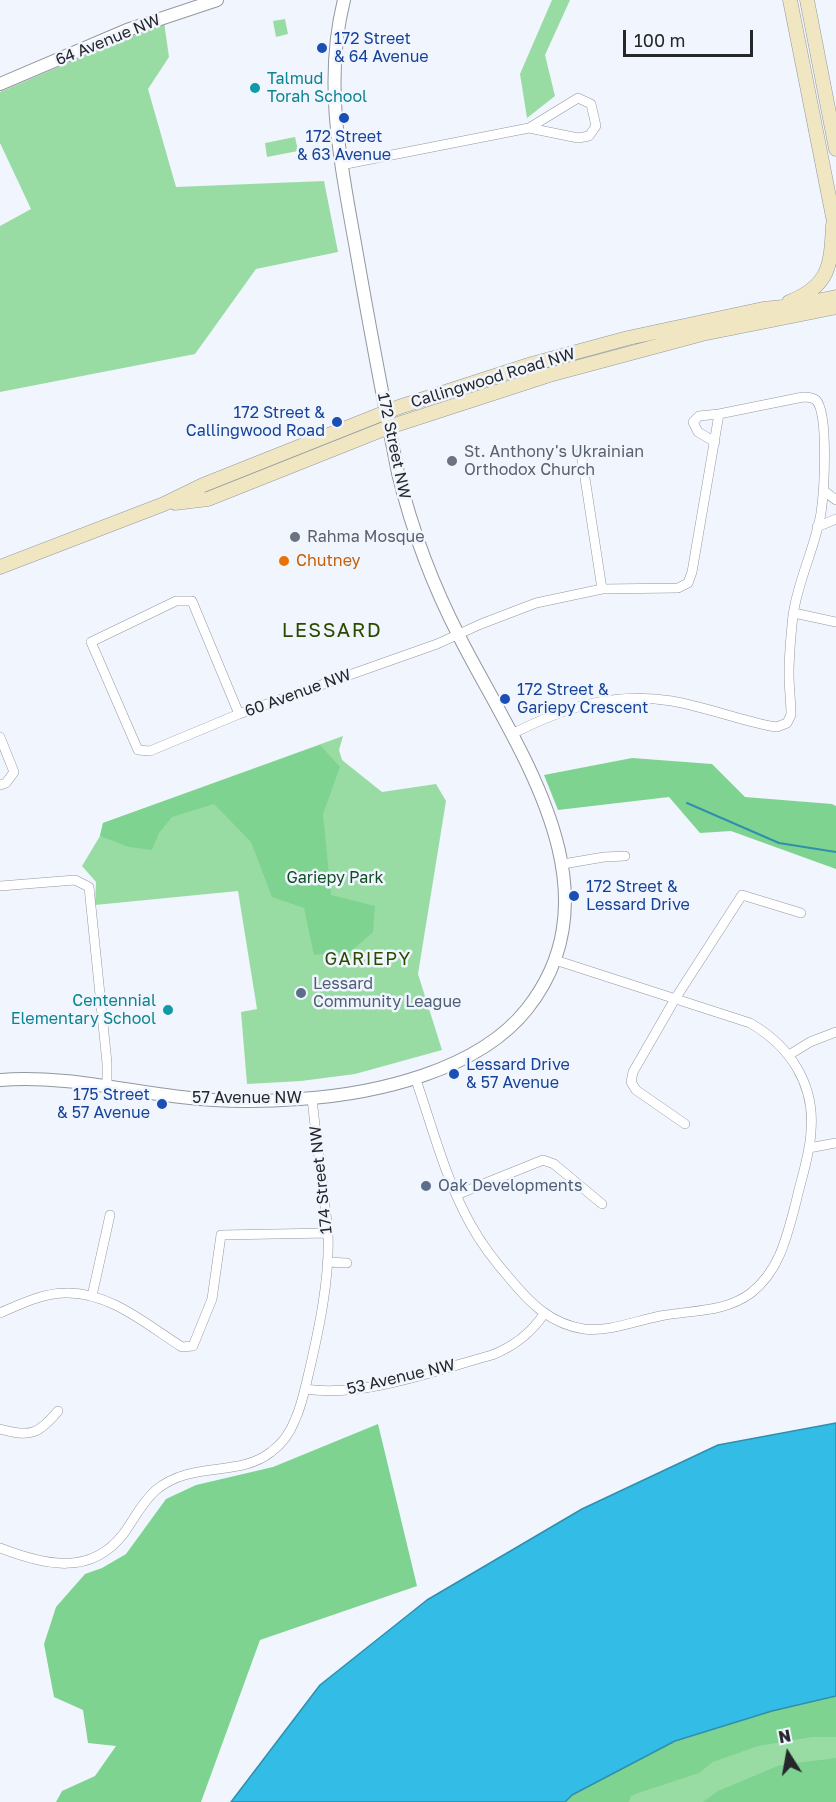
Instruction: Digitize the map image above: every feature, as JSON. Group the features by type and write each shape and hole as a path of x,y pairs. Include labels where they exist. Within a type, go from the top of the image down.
{"main road":[{"path":"763,309 792,301 810,290 823,278 832,258 835,229 790,0"},
{"path":"807,0 836,149"},
{"name":"Callingwood Road NW","path":"0,567 164,504 222,477 386,411 532,364 628,338 763,309 793,306 836,297"},
{"name":"Callingwood Road NW","path":"164,504 208,499 389,427 549,375 702,334 836,307"}],"street":[{"name":"64 Avenue NW","path":"0,84 127,30 217,0"},
{"name":"172 Street NW","path":"344,0 336,30 333,89 341,165 400,482 431,572 458,635 538,785 563,864 565,892 563,924 555,960 535,1000 519,1019 486,1046"},
{"path":"341,165 529,128 578,98 591,104 596,126 589,136 578,138 529,128"},
{"path":"512,734 566,710 629,698 672,701 770,726 782,726 787,723 791,715 789,660 794,613 824,490 824,437 821,411 816,400 803,397 699,416 693,422 698,432 715,441 719,414"},
{"name":"60 Avenue NW","path":"239,714 192,602 176,601 91,642 138,750 150,751 239,714 426,648 536,603 602,589 678,588 688,583 692,572 715,441"},
{"path":"581,452 602,589"},
{"path":"824,490 836,500"},
{"path":"817,526 836,519"},
{"path":"794,613 836,622"},
{"path":"0,737 14,772 6,783 0,786"},
{"path":"563,864 625,856"},
{"path":"0,886 75,880 89,887 108,1063 107,1086"},
{"path":"685,1124 636,1090 631,1082 633,1072 675,999 742,895 801,913"},
{"path":"416,1077 456,1196 472,1227 483,1246 529,1302 544,1314 565,1324 592,1329 610,1328 667,1315 721,1308 745,1297 765,1279 782,1253 812,1130 810,1099 803,1079 789,1055 769,1035 750,1023 555,960"},
{"path":"789,1055 810,1042 836,1032"},
{"name":"57 Avenue NW","path":"0,1080 36,1079 213,1100 312,1098 376,1087 416,1077 451,1064 486,1046"},
{"name":"174 Street NW","path":"305,1389 317,1337 327,1262 328,1233 312,1098"},
{"path":"809,1148 836,1143"},
{"path":"456,1196 543,1160 554,1164 602,1204"},
{"path":"92,1296 110,1215"},
{"path":"0,1313 32,1299 65,1293 92,1296 121,1308 182,1347 193,1346 212,1299 221,1235 328,1233"},
{"path":"327,1262 347,1263"},
{"name":"53 Avenue NW","path":"305,1389 342,1391 375,1386 492,1355 518,1342 532,1330 544,1314"},
{"path":"0,1548 42,1562 57,1564 74,1563 98,1556 119,1539 144,1503 167,1482 199,1471 244,1465 269,1454 278,1447 291,1430 305,1389"},
{"path":"0,1429 23,1433 34,1431 45,1426 58,1411"}],"green space":[{"path":"552,0 570,0 545,55 555,96 527,118 520,74"},
{"path":"285,19 288,34 276,37 273,21"},
{"path":"164,22 169,57 148,89 176,187 324,181 338,252 256,269 195,354 0,392 0,226 31,209 0,143 0,92"},
{"path":"295,137 298,151 267,157 265,143"},
{"name":"Gariepy Park","path":"343,736 339,750 342,760 382,792 436,784 446,801 418,974 442,1050 355,1074 301,1081 247,1084 241,1012 257,1009 238,891 95,905 96,882 82,866 100,836 103,823"},
{"path":"320,745 340,767 323,814 331,895 375,906 373,932 351,951 314,955 304,908 272,897 251,842 214,804 172,817 159,833 152,850 129,847 100,836 103,823"},
{"path":"632,758 712,764 745,797 836,806 836,869 731,831 700,833 669,797 558,810 544,775"},
{"path":"378,1424 417,1586 260,1640 201,1802 56,1802 62,1791 95,1776 116,1746 88,1743 83,1710 54,1697 44,1644 56,1607 85,1574 102,1568 126,1554 166,1499 196,1485 273,1467"},
{"path":"836,1696 836,1802 565,1802 572,1795 675,1741"},
{"path":"836,1696 836,1737 812,1737 758,1746 713,1762 699,1773 631,1796 629,1802 565,1802 572,1795 675,1741 772,1711"},
{"path":"836,1758 836,1802 703,1802 718,1791 780,1765"}],"water":[{"path":"836,1423 836,1696 772,1711 675,1741 572,1795 565,1802 231,1802 320,1685 427,1600 582,1509 718,1445"}],"waterway":[{"path":"687,803 779,843 836,852"}],"place":[{"name":"172 Street & 64 Avenue","path":"322,48"},
{"name":"Talmud Torah School","path":"255,88"},
{"name":"172 Street & 63 Avenue","path":"344,118"},
{"name":"172 Street & Callingwood Road","path":"337,422"},
{"name":"St. Anthony's Ukrainian Orthodox Church","path":"452,461"},
{"name":"Rahma Mosque","path":"295,537"},
{"name":"Chutney","path":"284,561"},
{"name":"172 Street & Gariepy Crescent","path":"505,699"},
{"name":"172 Street & Lessard Drive","path":"574,896"},
{"name":"Lessard Community League","path":"301,993"},
{"name":"Centennial Elementary School","path":"168,1010"},
{"name":"Lessard Drive & 57 Avenue","path":"454,1074"},
{"name":"175 Street & 57 Avenue","path":"162,1104"},
{"name":"Oak Developments","path":"426,1186"}],"district":[{"name":"LESSARD","path":"332,631"},
{"name":"GARIEPY","path":"368,959"}]}
